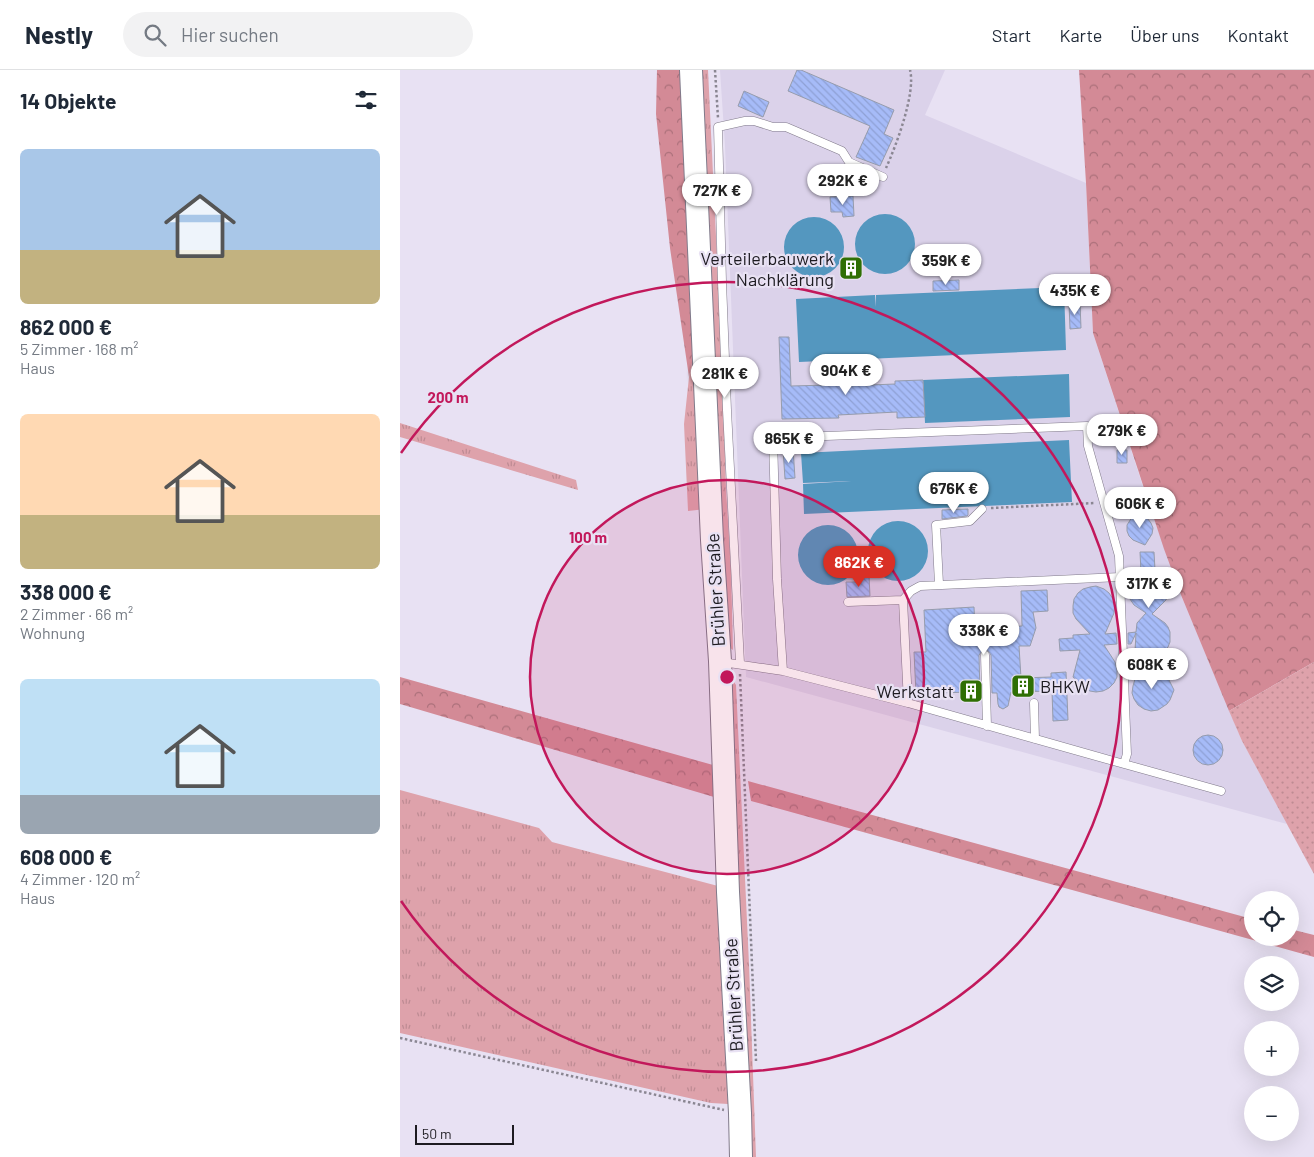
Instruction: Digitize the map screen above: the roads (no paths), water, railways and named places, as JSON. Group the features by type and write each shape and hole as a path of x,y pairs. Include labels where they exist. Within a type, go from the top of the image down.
{"street":[{"name":"Brühler Straße","path":"691,70 712,530 730,662 728,892 741,1157"}],"lane":[{"path":"883,177 849,162 842,151 786,127 773,127 744,120 718,127 727,410 730,662 783,671 1221,791"},
{"path":"783,671 777,579 773,438 1087,426 1088,446 1119,556 1128,754 1124,764"},
{"path":"939,584 936,525 970,521 982,509"},
{"path":"908,704 903,600 911,591 920,586 939,584 1120,577"},
{"path":"848,602 903,600"},
{"path":"985,655 987,726"},
{"path":"1034,703 1035,739"}],"water":[{"path":"885,214 902,219 910,227 915,244 910,261 902,269 885,274 868,269 860,261 855,244 860,227 868,219"},
{"path":"814,217 831,222 839,230 844,247 839,264 831,272 814,277 797,272 789,264 784,247 789,230 797,222"},
{"path":"1064,287 1066,350 799,362 796,299 875,295 876,307 876,295"},
{"path":"1069,374 1070,417 925,423 923,380"},
{"path":"1069,440 1072,502 804,514 803,484 851,481 803,483 801,453"},
{"path":"898,521 915,526 923,534 928,551 923,568 915,576 898,581 881,576 873,568 868,551 873,534 881,526"},
{"path":"828,525 845,530 853,538 858,555 853,572 845,580 828,585 811,580 803,572 798,555 803,538 811,530"}],"place":[{"name":"Verteilerbauwerk Nachklärung","path":"851,268"},
{"name":"BHKW","path":"1023,686"},
{"name":"Werkstatt","path":"971,691"}]}
